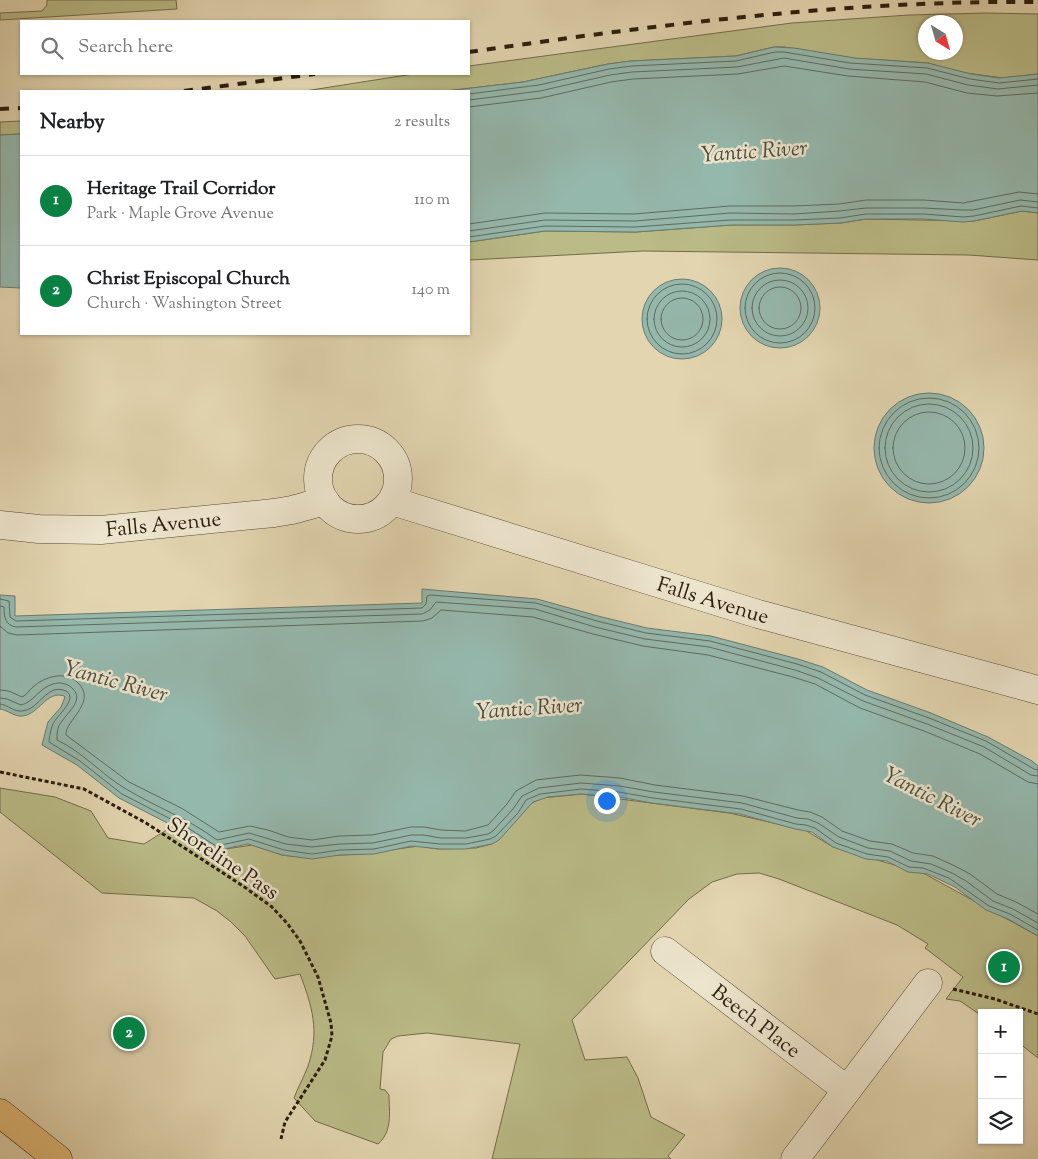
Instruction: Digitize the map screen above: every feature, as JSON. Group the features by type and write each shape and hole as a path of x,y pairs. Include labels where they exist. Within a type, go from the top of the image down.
{"highway":[{"path":"0,1113 58,1159"}],"street":[{"path":"362,439 375,442 385,448 392,457 397,467 398,479 396,490 392,501 375,515 364,518 342,516 332,510 325,501 319,489 318,477 321,464 337,444 349,440 362,439"},
{"name":"Falls Avenue","path":"0,524 49,530 117,528 274,513 325,501"},
{"name":"Falls Avenue","path":"392,501 758,614 1038,690"},
{"name":"Beech Place","path":"665,951 847,1090"},
{"path":"795,1159 928,983"}],"path":[{"name":"Shoreline Pass","path":"0,772 84,789 146,824 243,886 272,907 287,923 300,941 318,977 331,1023 332,1036 325,1060 285,1122 280,1139"},
{"path":"928,983 995,999 1038,1014"}],"green space":[{"path":"47,0 176,0 177,9 0,20 0,13 42,11 47,5"},
{"path":"1038,14 1038,74 1003,78 958,72 928,63 850,58 774,47 736,56 631,61 608,64 523,82 455,90 311,90 407,75 470,75 470,66 792,23 909,15"},
{"path":"20,121 20,134 0,135 0,122"},
{"path":"1022,211 1038,213 1038,260 969,255 643,251 470,260 470,242 545,231 636,232 731,225 841,223 866,219 974,221"},
{"path":"0,788 55,797 91,811 108,838 144,844 173,826 213,851 252,845 282,855 300,857 361,854 419,846 438,849 476,848 492,844 530,804 542,798 581,794 729,813 805,830 833,847 925,874 1038,936 1038,1058 1023,1046 1023,1009 978,1009 978,1013 960,1001 946,999 963,977 925,948 928,944 897,925 779,879 759,873 737,874 712,882 689,899 572,1020 585,1060 627,1057 638,1078 651,1117 685,1135 668,1156 671,1159 492,1159 520,1044 427,1033 398,1036 391,1039 383,1052 380,1089 385,1090 389,1095 389,1121 386,1133 378,1144 315,1121 294,1098 308,1066 314,1041 311,1008 300,974 275,979 245,936 231,922 217,911 194,898 102,893 0,812"}],"water":[{"name":"Yantic River","path":"774,47 794,48 855,58 928,63 971,74 999,78 1038,74 1038,213 1022,211 963,222 923,219 866,219 841,223 731,225 636,232 545,231 470,242 470,90 455,90 523,82 631,61 736,56"},
{"path":"20,134 20,288 0,287 0,135"},
{"path":"780,268 795,271 808,280 817,293 820,308 817,323 808,336 795,345 780,348 765,345 752,336 743,323 740,308 743,293 752,280 765,271"},
{"path":"682,279 697,282 710,291 719,304 722,319 719,334 710,347 697,356 682,359 667,356 654,347 645,334 642,319 645,304 654,291 667,282"},
{"path":"929,393 950,397 968,409 980,427 984,448 980,469 968,487 950,499 929,503 908,499 890,487 878,469 874,448 878,427 890,409 908,397"},
{"name":"Yantic River","path":"422,589 537,599 647,628 711,636 798,659 823,667 867,690 931,713 988,737 1032,761 1038,766 1038,936 1008,919 986,910 955,887 928,874 908,872 887,861 866,859 833,847 812,832 740,814 619,797 581,794 548,797 533,802 499,840 492,844 466,849 412,846 374,854 340,855 312,859 282,855 248,844 214,851 173,826 119,798 77,765 42,745 48,722 61,707 64,696 53,696 34,711 23,716 0,709 0,595 15,596 15,616 422,603"}],"railway":[{"path":"470,52 753,16 896,5 1038,2"},
{"path":"192,90 307,75"},
{"path":"0,109 20,108"}],"place":[{"name":"Heritage Trail Corridor","path":"1004,967"},
{"name":"Christ Episcopal Church","path":"129,1033"}]}
